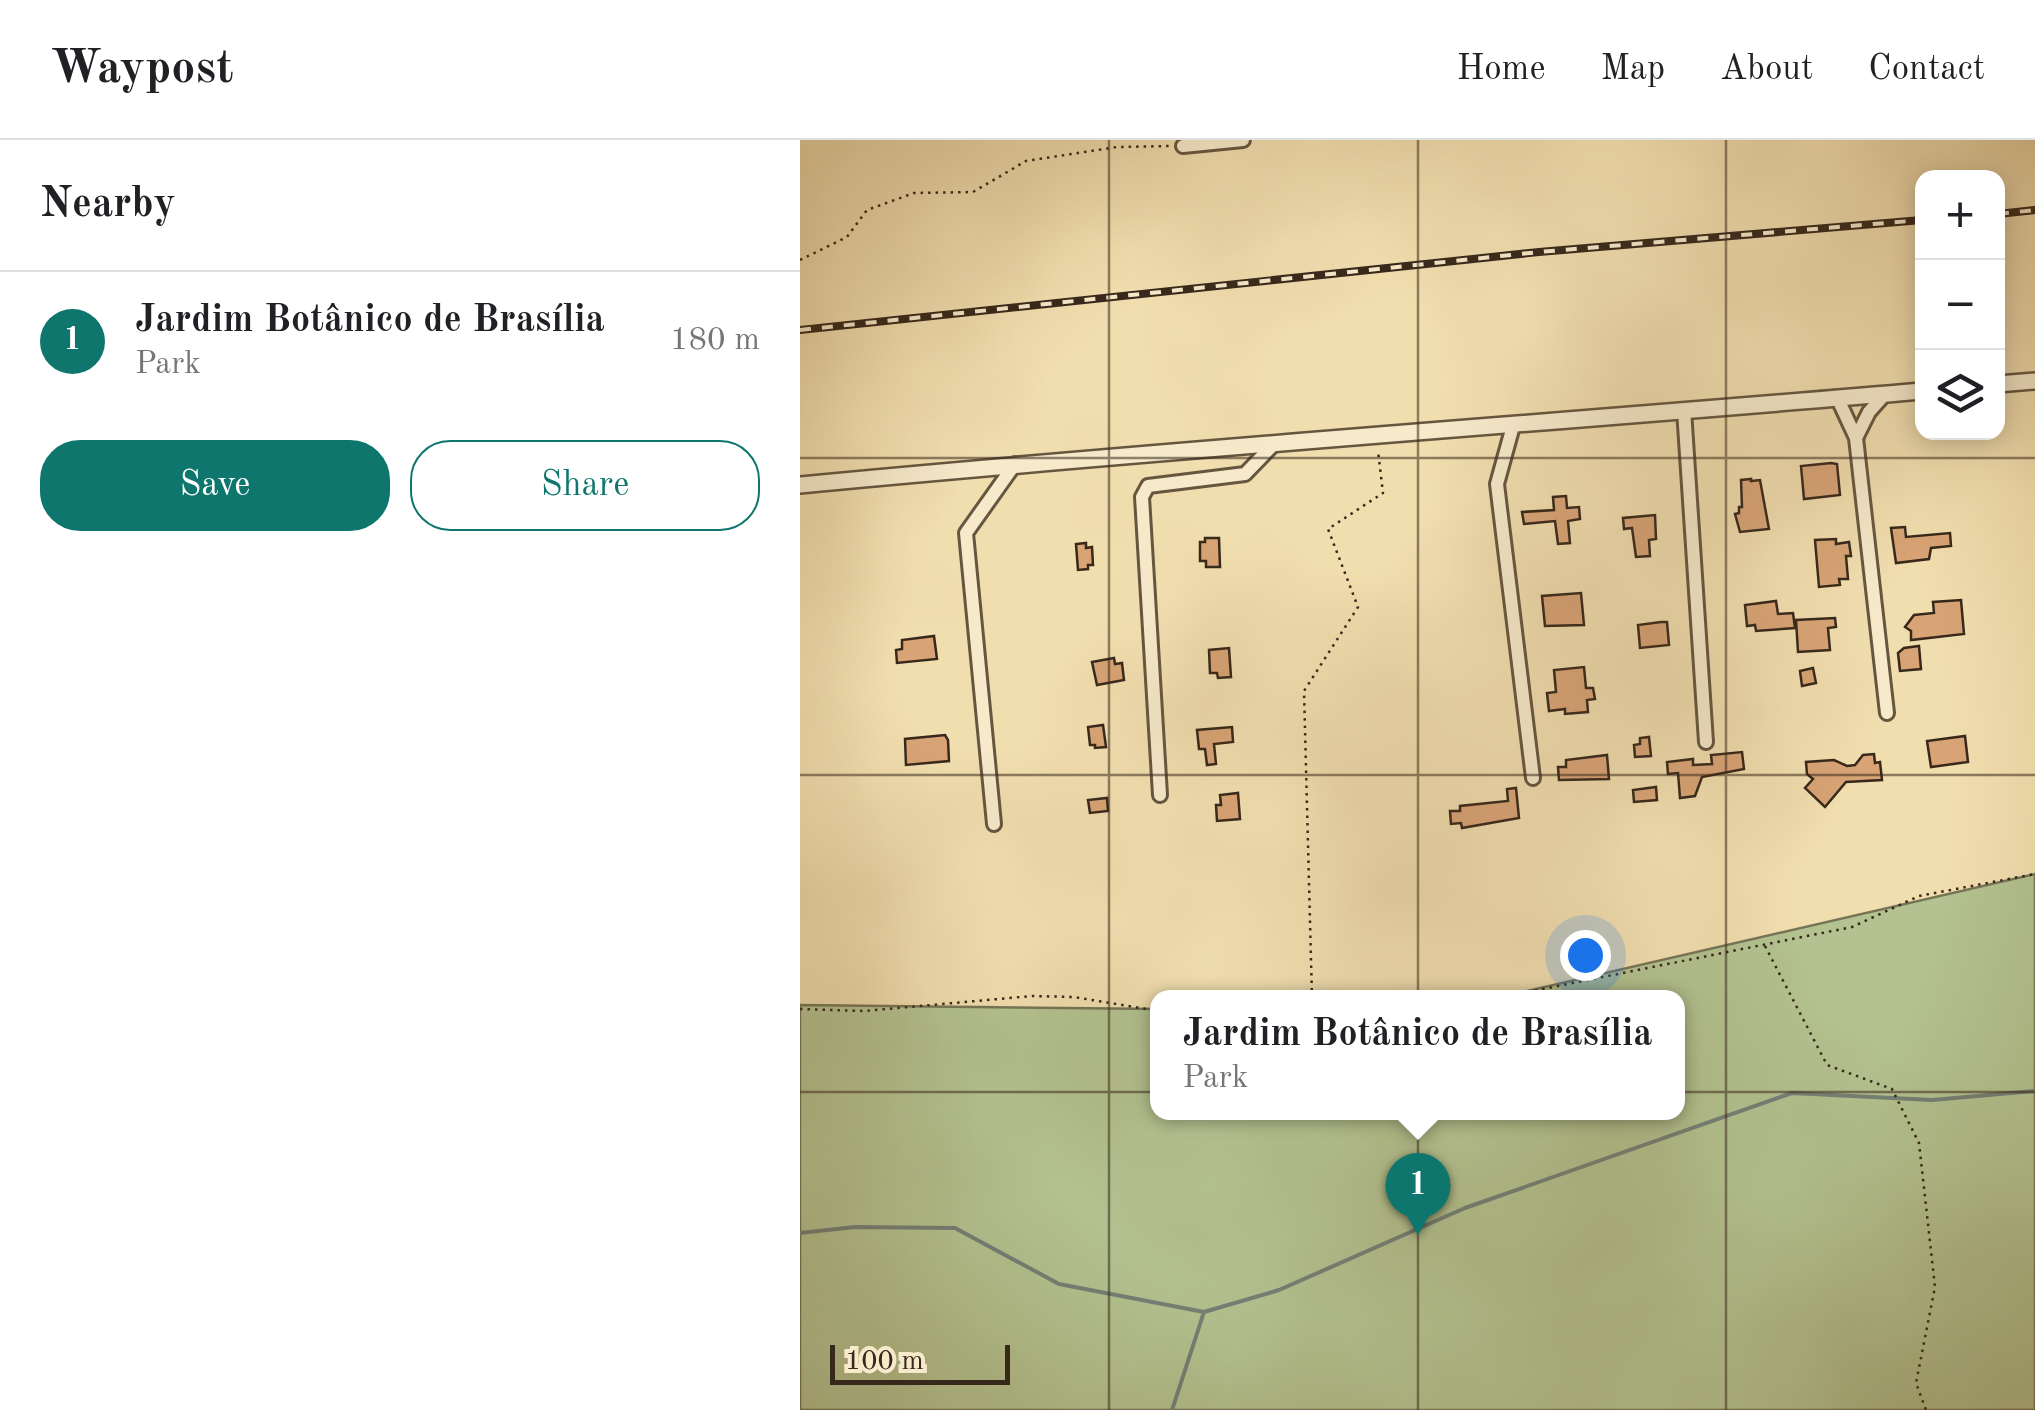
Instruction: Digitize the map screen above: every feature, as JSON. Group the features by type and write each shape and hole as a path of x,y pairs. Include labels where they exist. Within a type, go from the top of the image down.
{"street":[{"path":"1183,146 1243,140"},
{"path":"2005,383 2035,381"},
{"path":"800,484 1915,392"},
{"path":"1856,438 1869,412 1885,394"},
{"path":"1837,397 1856,438 1887,713"},
{"path":"1684,410 1706,742"},
{"path":"1514,426 1498,484 1533,778"},
{"path":"1160,795 1142,497 1148,486 1245,474 1275,442"},
{"path":"994,824 966,533 1015,464"}],"path":[{"path":"800,260 847,236 867,210 914,193 973,192 1026,161 1117,147 1183,146"},
{"path":"1312,990 1304,691 1358,608 1328,529 1384,493 1376,436"},
{"path":"1538,990 1852,927 1918,896 2035,874"},
{"path":"1764,945 1827,1066 1892,1089 1919,1143 1935,1287 1916,1383 1926,1410"},
{"path":"800,1010 864,1011 1032,996 1074,997 1150,1009"}],"green space":[{"path":"2035,874 2035,1410 800,1410 800,1005 1150,1009 1150,1120 1685,1120 1685,990 1531,990"}],"building":[{"path":"1837,464 1840,495 1804,499 1801,466"},
{"path":"1741,480 1760,480 1769,529 1740,532 1735,514 1742,507"},
{"path":"1566,496 1567,508 1579,507 1580,519 1568,521 1570,543 1558,544 1555,521 1524,524 1522,512 1554,510 1553,497"},
{"path":"1655,515 1656,539 1649,540 1650,556 1636,557 1632,528 1624,529 1623,518"},
{"path":"1905,527 1906,537 1950,533 1951,546 1931,548 1929,559 1896,563 1891,528"},
{"path":"1205,538 1219,538 1220,567 1206,567 1206,561 1200,561 1200,542 1205,542"},
{"path":"1836,539 1836,544 1849,542 1848,579 1839,579 1840,585 1819,587 1815,540"},
{"path":"1086,543 1086,548 1092,547 1093,565 1078,570 1076,544"},
{"path":"1581,593 1584,625 1545,626 1542,596"},
{"path":"1961,600 1964,634 1911,640 1911,631 1905,627 1914,615 1934,613 1933,602"},
{"path":"1776,601 1778,614 1793,613 1795,628 1756,631 1755,625 1747,626 1745,605"},
{"path":"1835,618 1836,627 1828,628 1830,650 1798,652 1796,620"},
{"path":"1667,622 1669,645 1640,648 1638,625"},
{"path":"934,636 937,659 897,663 896,650 902,649 902,640"},
{"path":"1919,646 1921,669 1900,671 1898,653"},
{"path":"1229,648 1231,677 1218,678 1217,673 1210,673 1209,650"},
{"path":"1114,658 1115,664 1122,663 1124,680 1097,685 1092,662"},
{"path":"1584,667 1586,688 1593,688 1595,699 1587,700 1588,712 1549,711 1547,693 1556,692 1554,670"},
{"path":"1813,668 1816,683 1802,686 1800,671"},
{"path":"1103,725 1106,747 1095,748 1090,745 1088,727"},
{"path":"1232,727 1233,742 1214,744 1216,764 1207,765 1205,749 1199,749 1197,730"},
{"path":"945,735 949,761 906,765 905,739"},
{"path":"1965,736 1968,762 1931,767 1927,741"},
{"path":"1649,737 1651,756 1635,757 1634,745 1640,744 1640,738"},
{"path":"1742,752 1744,769 1702,777 1695,796 1680,798 1678,773 1668,774 1667,762 1693,759 1693,765 1712,764 1711,755"},
{"path":"1874,754 1875,763 1880,762 1882,780 1846,782 1825,807 1805,788 1813,779 1807,774 1806,762 1834,760 1847,766 1855,765 1863,755"},
{"path":"1607,755 1609,779 1559,780 1558,767 1566,767 1566,760"},
{"path":"1656,787 1657,800 1634,802 1633,790"},
{"path":"1516,788 1519,818 1462,828 1461,823 1451,824 1450,811 1460,811 1460,806 1508,801 1507,789"},
{"path":"1238,793 1240,819 1217,821 1220,795"},
{"path":"1107,798 1108,811 1090,813 1088,800"}],"waterway":[{"path":"800,1233 855,1227 955,1228 1059,1284 1204,1312 1279,1290 1465,1208 1792,1093 1932,1100 2035,1091"},
{"path":"1172,1410 1203,1315"}],"railway":[{"path":"2005,213 2035,210"},
{"path":"800,330 1539,252 1915,221"}],"place":[{"name":"Jardim Botânico de Brasília","path":"1418,1235"}]}
